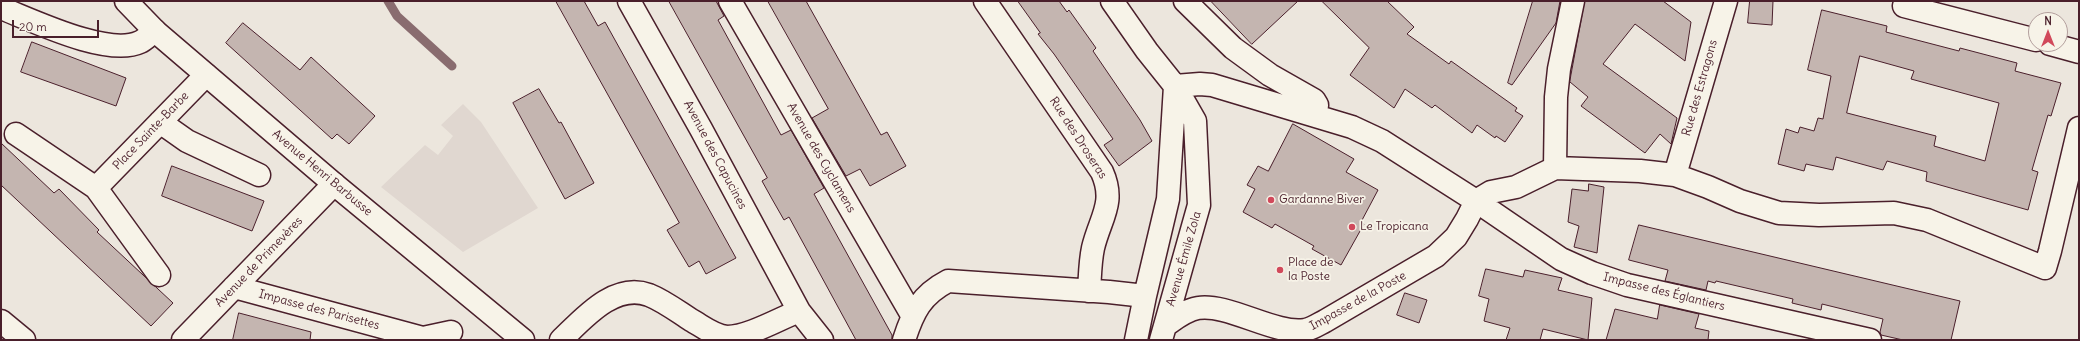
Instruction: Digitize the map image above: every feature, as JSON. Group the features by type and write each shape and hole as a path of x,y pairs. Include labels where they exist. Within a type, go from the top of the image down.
{"street":[{"name":"Avenue Henri Barbusse","path":"126,1 155,31 206,75 334,184 523,340"},
{"name":"Avenue des Capucines","path":"629,1 701,129 798,311 822,340"},
{"name":"Avenue des Cyclamens","path":"730,1 912,315"},
{"name":"Rue des Droseras","path":"985,1 1102,172 1108,185 1109,198 1093,249 1089,291"},
{"name":"Avenue Émile Zola","path":"1112,1 1147,51 1176,86 1195,121 1199,205 1164,333"},
{"path":"1185,1 1233,48 1270,75 1314,100 1317,109 1316,115"},
{"path":"1555,168 1556,97 1559,69 1573,1"},
{"name":"Rue des Estragons","path":"1674,176 1726,1"},
{"path":"1904,6 2028,38"},
{"path":"1,8 97,44 118,47 140,42 155,31"},
{"path":"2068,49 2079,52"},
{"name":"Place Sainte-Barbe","path":"96,188 206,75"},
{"name":"Impasse des Églantiers","path":"1176,86 1200,84 1212,85 1352,127 1382,141 1476,201 1561,260 1592,274 1627,285 1870,340"},
{"path":"1136,340 1144,296 1168,199 1176,86"},
{"path":"160,122 187,141 259,175"},
{"path":"1476,201 1491,192 1516,187 1555,168 1640,171 1674,176 1708,187 1740,201 1779,213 1819,215 1894,213 1927,220 2045,268 2079,128"},
{"path":"16,134 96,188 159,275"},
{"name":"Avenue de Primevères","path":"183,340 334,184"},
{"name":"Impasse de la Poste","path":"1164,333 1187,311 1200,308 1214,309 1289,329 1306,330 1325,321 1436,256 1456,237 1476,201"},
{"path":"904,340 912,315 932,289 948,281 1144,296"},
{"name":"Impasse des Parisettes","path":"234,287 423,338 451,332"},
{"path":"561,340 594,309 610,299 629,292 647,295 712,332 726,337 740,335 798,311"},
{"path":"1,321 24,340"}],"shaded area":[{"path":"463,104 481,122 538,208 463,252 381,187 425,145 438,155 453,136 441,125"}],"building":[{"path":"556,1 584,1 598,26 605,22 736,258 706,274 699,261 689,267 667,230 679,223"},
{"path":"669,1 716,1 724,16 718,20 781,135 791,130 824,188 814,194 892,335 892,340 856,340 789,217 784,220 762,181 767,178"},
{"path":"768,1 806,1 881,135 887,132 906,166 870,186 860,169 846,176 812,118 828,109"},
{"path":"1018,1 1059,1 1067,12 1069,10 1096,48 1093,51 1140,120 1152,141 1119,166 1104,145 1113,139 1054,54 1038,34 1040,33"},
{"path":"1211,1 1298,1 1252,44"},
{"path":"1322,1 1387,1 1414,27 1407,34 1449,64 1451,61 1517,108 1515,111 1523,116 1505,142 1496,136 1495,138 1477,125 1472,133 1435,105 1432,108 1405,89 1394,108 1350,75 1369,48"},
{"path":"1533,1 1560,1 1556,23 1512,85 1508,83"},
{"path":"1585,1 1663,1 1691,22 1685,61 1635,24 1603,64 1677,118 1671,144 1660,134 1645,153 1581,106 1588,97 1570,82"},
{"path":"1750,1 1773,1 1772,25 1748,23"},
{"path":"1822,10 1887,26 1886,32 1959,51 1960,48 2017,63 2015,71 2061,83 2051,116 2048,115 2032,170 2038,172 2028,210 1926,181 1927,172 1887,161 1883,170 1836,157 1833,170 1806,164 1804,171 1778,164 1786,129 1798,133 1800,127 1814,131 1818,118 1823,119 1831,76 1808,70","holes":["1860,56 1914,71 1911,79 1999,103 1985,161 1934,146 1936,136 1847,113"]},
{"path":"243,23 300,70 311,57 375,116 349,144 337,134 332,139 226,43"},
{"path":"32,42 126,78 116,106 21,72"},
{"path":"539,89 559,123 561,122 594,183 565,199 513,103"},
{"path":"1293,124 1354,159 1346,172 1378,190 1361,222 1364,224 1341,265 1312,249 1314,246 1275,224 1272,228 1243,212 1255,189 1247,185 1258,166 1268,171"},
{"path":"1,143 54,193 59,189 99,230 97,232 173,303 151,326 1,185"},
{"path":"172,166 264,201 252,231 162,196"},
{"path":"1589,184 1604,187 1597,253 1574,247 1579,226 1568,222 1572,189 1588,191"},
{"path":"1639,225 1960,301 1951,340 1903,340 1881,335 1880,332 1883,319 1822,304 1821,310 1792,303 1793,299 1716,281 1715,283 1708,281 1706,290 1665,281 1668,270 1629,260"},
{"path":"1486,269 1523,277 1525,270 1562,278 1558,290 1592,298 1588,340 1543,329 1540,340 1506,340 1510,328 1484,321 1489,299 1479,296"},
{"path":"1405,293 1427,300 1419,323 1397,315"},
{"path":"1660,305 1699,314 1695,328 1709,331 1708,340 1606,340 1615,309 1657,319"},
{"path":"239,313 311,332 310,340 233,340"}],"waterway":[{"path":"388,1 397,16 452,66"}],"place":[{"name":"Gardanne Biver","path":"1271,200"},
{"name":"Le Tropicana","path":"1352,227"},
{"name":"Place de la Poste","path":"1280,270"}]}
